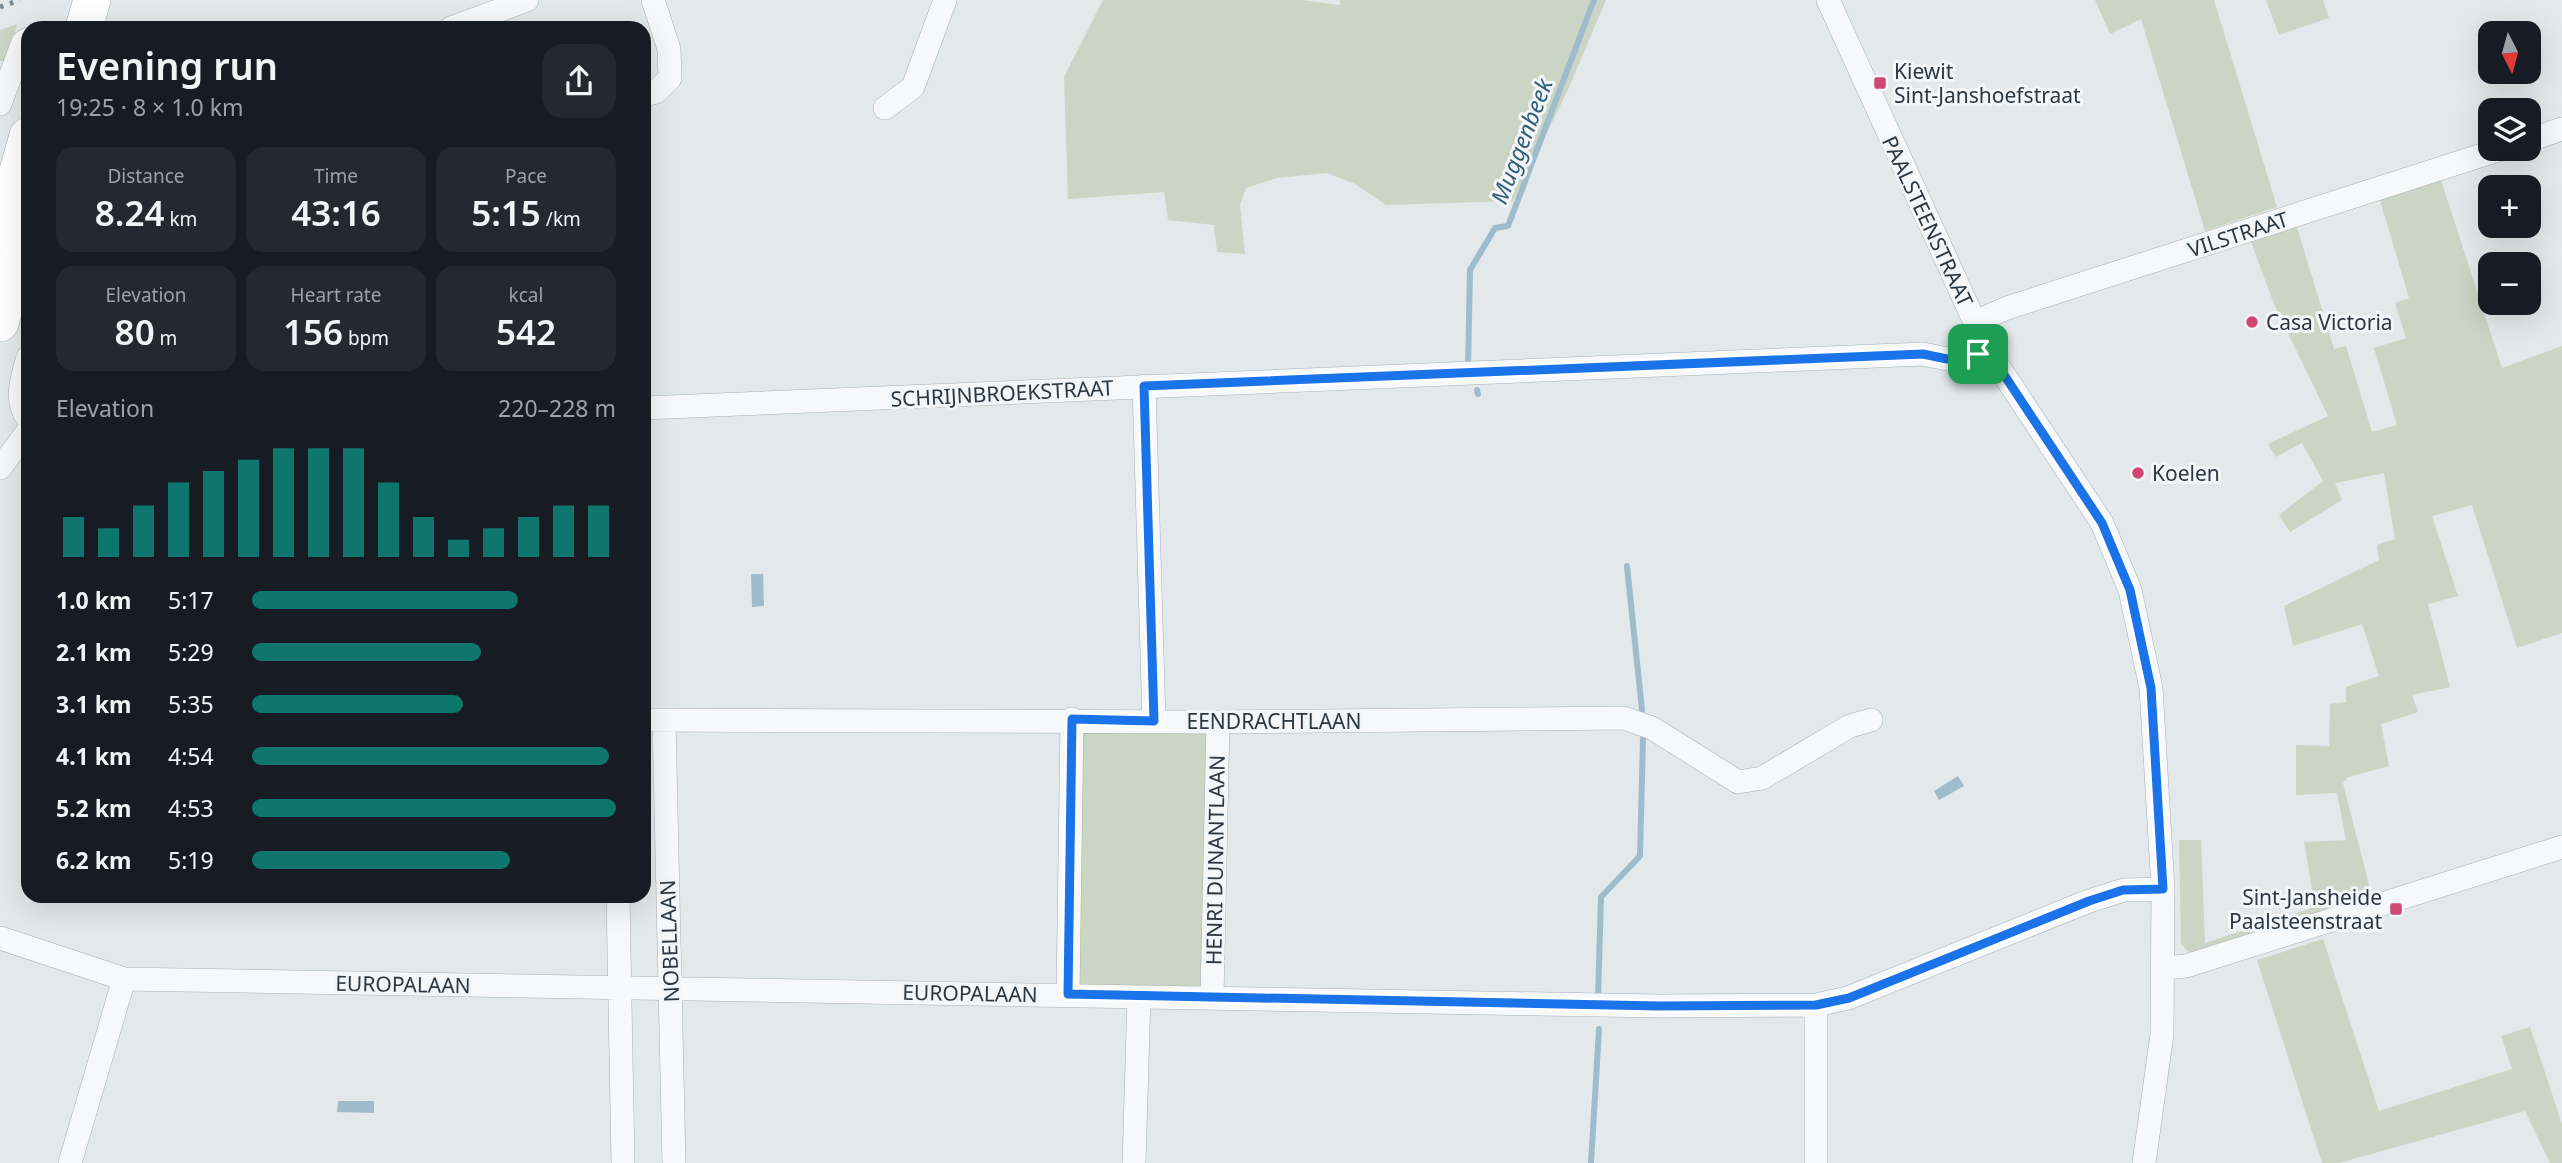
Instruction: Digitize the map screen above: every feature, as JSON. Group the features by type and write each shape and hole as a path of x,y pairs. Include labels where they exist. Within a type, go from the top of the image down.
{"main road":[{"path":"61,21 66,0"},
{"path":"86,21 92,0"},
{"path":"0,235 21,160"},
{"path":"0,323 21,249"}],"street":[{"path":"470,21 527,0"},
{"path":"651,93 656,92 670,78 669,49 653,0"},
{"path":"885,108 913,87 945,0"},
{"name":"PAALSTEENSTRAAT","path":"1828,0 1987,349 2102,523 2130,590 2151,688 2163,889 2162,1034 2144,1163"},
{"path":"0,104 21,46"},
{"path":"2541,136 2562,129"},
{"name":"VILSTRAAT","path":"1975,322 2007,308 2478,156"},
{"name":"SCHRIJNBROEKSTRAAT","path":"651,408 1923,354 1947,359 1987,349"},
{"path":"1144,386 1154,721"},
{"path":"0,468 21,440"},
{"name":"EENDRACHTLAAN","path":"654,720 1072,719 1219,722 1624,718 1652,727 1738,782 1762,778 1850,726 1871,720"},
{"path":"1068,994 1072,719"},
{"name":"NOBELLAAN","path":"654,720 670,989 674,1163"},
{"name":"HENRI DUNANTLAAN","path":"1212,998 1219,722"},
{"path":"2164,968 2186,966 2562,847"},
{"name":"EUROPALAAN","path":"4,938 124,979 1139,997 1816,1005 1849,998 2089,901 2123,890 2163,889"},
{"path":"618,903 623,1163"},
{"path":"70,1163 124,979"},
{"path":"1134,1163 1139,997"},
{"path":"1816,1005 1816,1163"}],"green space":[{"path":"1103,0 1302,0 1340,5 1340,0 1606,0 1567,92 1513,201 1386,205 1355,184 1327,173 1277,178 1246,188 1240,205 1245,254 1217,252 1214,225 1168,220 1164,192 1068,199 1064,77"},
{"path":"2095,0 2214,0 2277,207 2205,231 2141,19 2110,34"},
{"path":"2266,0 2323,0 2329,18 2279,35"},
{"path":"17,24 8,61 0,61 0,30"},
{"path":"2440,177 2478,294 2478,315 2485,315 2502,368 2562,346 2562,633 2517,648 2472,505 2432,516 2458,596 2428,604 2450,687 2412,695 2418,712 2381,724 2389,766 2348,777 2343,783 2372,897 2190,953 2181,944 2179,840 2201,840 2205,943 2315,907 2304,842 2346,840 2337,793 2296,795 2296,745 2329,746 2330,704 2346,702 2346,687 2379,676 2362,624 2293,646 2284,606 2379,560 2377,545 2395,539 2384,473 2335,483 2342,500 2290,532 2279,515 2323,481 2302,443 2276,457 2268,444 2328,416 2274,304 2249,237 2296,224 2334,349 2346,346 2372,432 2397,425 2374,348 2406,338 2395,303 2409,298 2379,197"},
{"path":"1081,729 1208,730 1201,989 1079,984"},
{"path":"2323,939 2379,1111 2512,1069 2501,1036 2530,1027 2562,1124 2562,1163 2550,1163 2525,1111 2339,1163 2322,1163 2257,960"}],"water":[{"path":"751,574 763,574 764,606 752,607"},
{"path":"1958,776 1964,786 1939,800 1934,791"},
{"path":"338,1101 374,1101 374,1113 337,1112"}],"waterway":[{"name":"Muggenbeek","path":"1468,367 1470,270 1495,228 1508,226 1594,0"},
{"name":"Muggenbeek","path":"1477,390 1478,394"},
{"name":"Muggenbeek","path":"1627,566 1642,710"},
{"name":"Muggenbeek","path":"1598,998 1601,897 1640,856 1643,738"},
{"name":"Muggenbeek","path":"1591,1163 1599,1029"}],"railway":[{"path":"0,7 20,0"}],"place":[{"name":"Kiewit Sint-Janshoefstraat","path":"1880,83"},
{"name":"Casa Victoria","path":"2252,322"},
{"name":"Koelen","path":"2138,473"},
{"name":"Sint-Jansheide Paalsteenstraat","path":"2396,909"}],"route":[{"path":"1987,349 2082,489 2102,523 2130,590 2151,688 2163,889 2123,890 2089,901 1849,998 1816,1005 1659,1006 1068,994 1072,719 1154,721 1144,386 1923,354 1947,359 1978,354 1987,349"}]}
